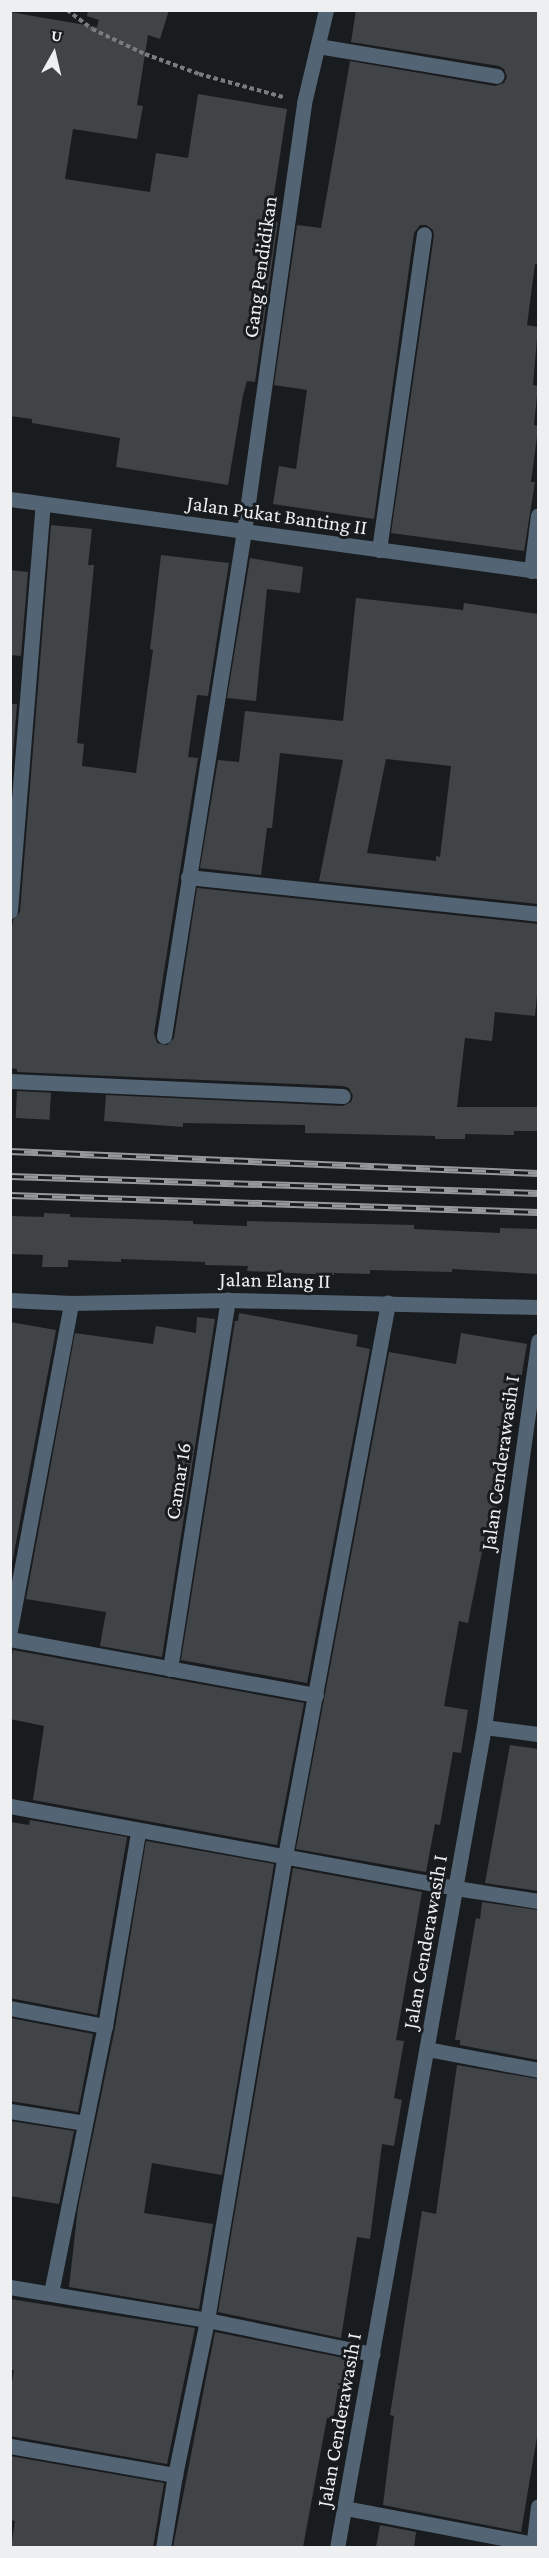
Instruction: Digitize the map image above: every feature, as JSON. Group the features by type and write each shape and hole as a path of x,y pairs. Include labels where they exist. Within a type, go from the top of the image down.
{"street":[{"name":"Gang Pendidikan","path":"164,1035 244,531 304,103 326,10"},
{"path":"318,46 497,76"},
{"path":"379,550 424,234"},
{"name":"Jalan Pukat Banting II","path":"10,499 535,571"},
{"path":"10,911 43,504"},
{"path":"535,571 538,515"},
{"path":"188,877 538,914"},
{"path":"10,1081 343,1096"},
{"name":"Jalan Elang II","path":"10,1300 71,1303 228,1300 538,1307"},
{"name":"Camar 16","path":"170,1669 228,1300"},
{"path":"10,1630 71,1303"},
{"path":"163,2547 174,2475 207,2320 285,1856 388,1303"},
{"name":"Jalan Cenderawasih I","path":"337,2547 484,1727 538,1341"},
{"path":"10,1639 316,1695"},
{"path":"484,1727 538,1734"},
{"path":"10,1806 138,1832 285,1856 456,1888 538,1900"},
{"path":"51,2293 105,2026 138,1832"},
{"path":"10,2008 105,2026"},
{"path":"427,2049 538,2070"},
{"path":"10,2111 85,2123"},
{"path":"10,2287 207,2320 373,2354"},
{"path":"10,2446 174,2475"},
{"path":"345,2508 533,2546 538,2506"}],"path":[{"path":"67,10 92,29 144,54 199,74 304,103"}],"building":[{"path":"88,10 169,10 160,39 148,35 137,105 143,106 137,139 73,129 65,179 150,192 156,153 188,158 198,94 287,109 270,221 278,222 255,382 247,381 243,395 228,485 116,467 120,438 32,423 32,419 10,416 10,12 97,27 99,20 87,16"},
{"path":"356,10 538,10 538,264 535,264 527,325 538,327 533,385 538,386 534,425 538,426 538,429 531,482 535,482 524,551 391,533 434,235 433,230 426,225 420,225 414,233 374,519 273,504 279,466 296,469 307,390 274,385 297,225 321,228 350,61 495,86 504,83 507,77 504,69 499,66 351,42"},
{"path":"51,525 92,529 88,565 94,565 77,743 84,744 82,766 136,773 153,650 150,649 161,555 229,563 208,696 197,695 188,757 198,758 154,1034 157,1043 167,1045 174,1038 197,888 538,924 538,984 535,1016 495,1012 492,1041 465,1038 457,1107 538,1107 538,1131 514,1131 514,1135 465,1134 465,1139 435,1139 435,1136 305,1133 305,1125 183,1123 183,1127 104,1121 106,1095 343,1106 351,1102 353,1096 349,1088 343,1086 17,1072 17,1069 10,1068 10,943 13,920 20,912"},
{"path":"250,558 303,567 300,593 267,589 256,701 227,698"},
{"path":"10,570 28,572 21,656 10,655"},
{"path":"356,598 463,610 464,603 538,614 538,904 319,881 343,760 280,753 272,828 267,828 261,875 200,868 218,760 239,762 245,711 343,721","holes":["386,759 451,766 440,857 436,856 436,861 367,853"]},
{"path":"10,704 17,704 11,778 10,778"},
{"path":"17,1091 51,1093 50,1120 16,1118"},
{"path":"44,1213 70,1214 70,1217 193,1221 193,1224 247,1226 247,1221 414,1225 414,1229 500,1233 500,1228 538,1229 538,1274 452,1269 452,1272 370,1270 370,1274 334,1273 334,1275 247,1271 248,1266 205,1265 205,1262 121,1259 121,1262 68,1260 68,1267 42,1267 43,1255 10,1254 10,1216 44,1217"},
{"path":"239,1313 358,1335 356,1346 370,1349 307,1683 181,1660 235,1321 238,1321"},
{"path":"197,1317 215,1319 162,1657 100,1646 106,1612 26,1599 75,1333 153,1344 156,1326 196,1333"},
{"path":"10,1322 56,1330 10,1574"},
{"path":"461,1333 527,1344 520,1385 515,1384 496,1512 490,1511 468,1623 459,1621 444,1706 468,1710 461,1753 453,1752 440,1825 435,1824 426,1872 296,1849 389,1352 456,1364"},
{"path":"13,1650 304,1703 277,1845 33,1800 44,1726 10,1719 10,1665"},
{"path":"510,1745 538,1749 538,1891 485,1883"},
{"path":"30,1820 127,1837 97,2015 10,1998 10,1822 29,1825"},
{"path":"146,1841 274,1864 222,2175 152,2163 144,2213 213,2224 199,2309 69,2287 78,2207 115,2028"},
{"path":"293,1868 422,1892 396,2040 404,2041 394,2098 402,2100 394,2146 382,2144 370,2239 357,2237 341,2338 218,2312"},
{"path":"482,1902 538,1910 538,2060 460,2045 460,2040 455,2040 476,1918 480,1919"},
{"path":"10,2018 93,2034 78,2112 10,2101"},
{"path":"457,2065 538,2079 538,2431 521,2532 383,2505 394,2416 390,2415 422,2211 436,2214"},
{"path":"10,2121 74,2131 59,2204 10,2196"},
{"path":"10,2299 195,2328 167,2464 10,2436 10,2393 14,2370 10,2370"},
{"path":"215,2332 349,2359 344,2390 338,2389 333,2419 327,2418 303,2547 173,2547"},
{"path":"10,2456 164,2483 153,2547 11,2547 15,2521 10,2520"},
{"path":"380,2525 416,2532 414,2547 376,2547"}],"railway":[{"path":"10,1151 538,1173"},
{"path":"10,1176 538,1193"},
{"path":"10,1195 538,1212"}]}
